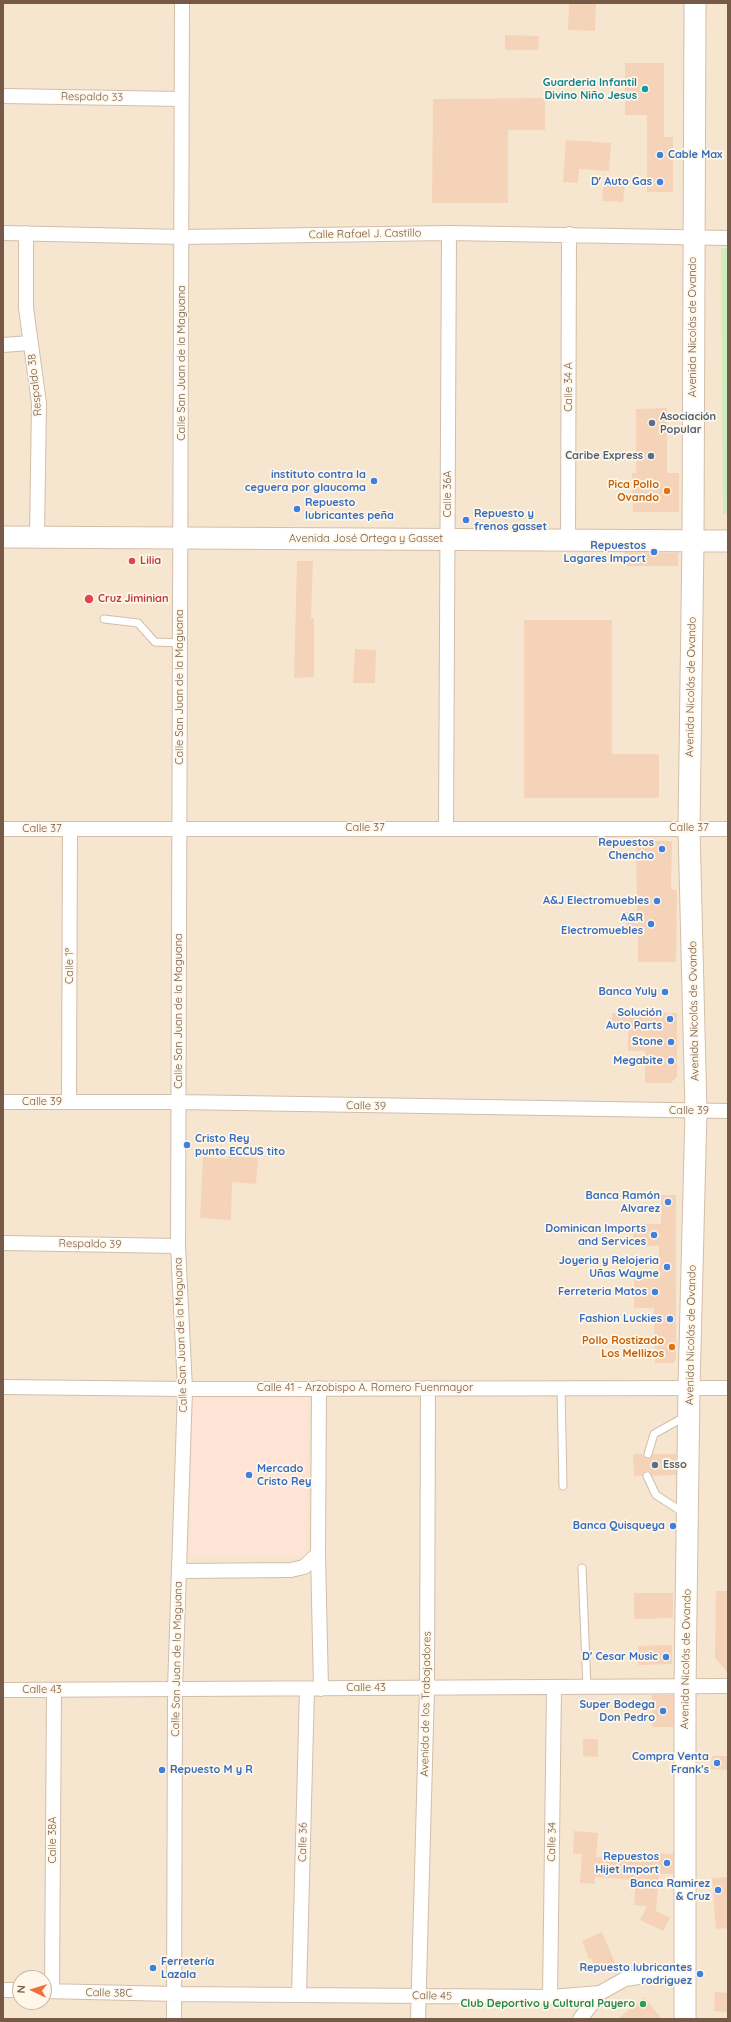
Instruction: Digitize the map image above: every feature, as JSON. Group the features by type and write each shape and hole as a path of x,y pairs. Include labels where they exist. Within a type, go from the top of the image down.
{"street":[{"name":"Calle San Juan de la Maguana","path":"174,2019 175,1689 185,1389 178,1246 182,3"},
{"name":"Avenida Nicolás de Ovando","path":"684,2019 685,1687 689,1388 696,1111 689,828 693,540 695,3"},
{"name":"Respaldo 33","path":"3,96 181,99"},
{"name":"Calle Rafael J. Castillo","path":"3,233 182,237 448,233 728,238"},
{"name":"Respaldo 38","path":"26,233 26,308 39,403 37,537"},
{"name":"Calle 36A","path":"446,828 448,233"},
{"name":"Calle 34 A","path":"568,540 569,234"},
{"path":"3,345 30,343"},
{"name":"Avenida José Ortega y Gasset","path":"3,537 728,541"},
{"name":"Calle 37","path":"3,829 728,829"},
{"name":"Calle 1ª","path":"70,829 70,1102"},
{"name":"Calle 39","path":"3,1102 179,1102 728,1111"},
{"name":"Respaldo 39","path":"3,1243 178,1246"},
{"name":"Calle 41 - Arzobispo A. Romero Fuenmayor","path":"3,1387 185,1389 728,1388"},
{"path":"319,1388 318,1554 321,1688"},
{"name":"Avenida de los Trabajadores","path":"418,2019 427,1688 428,1388"},
{"path":"179,1570 291,1570 304,1567 318,1554"},
{"name":"Calle 43","path":"3,1690 728,1686"},
{"name":"Calle 36","path":"299,1994 306,1688"},
{"name":"Calle 34","path":"550,1997 554,1688"},
{"name":"Calle 38A","path":"48,1970 54,1690"},
{"name":"Calle 45","path":"175,1994 550,1997 600,1993 625,1979 685,1970"},
{"name":"Calle 38C","path":"52,1991 175,1994"},
{"path":"580,2019 600,1993"}],"lane":[{"path":"104,619 138,623 155,642 181,643"},
{"path":"561,1388 563,1486"},
{"path":"648,1454 654,1434 689,1414"},
{"path":"647,1476 656,1495 688,1515"},
{"path":"582,1568 587,1687"}],"shaded area":[{"path":"3,3 728,3 728,2019 3,2019"},
{"name":"Mercado Cristo Rey","path":"192,1393 308,1395 306,1556 190,1555"}],"green space":[{"path":"721,248 728,248 728,514 723,514"}],"building":[{"path":"569,3 596,3 595,31 568,30"},
{"path":"505,35 539,36 538,50 505,50"},
{"path":"625,63 664,63 664,137 673,137 673,192 647,192 647,115 625,115"},
{"path":"545,98 545,130 508,130 508,203 432,203 433,99"},
{"path":"566,140 611,143 609,171 579,169 578,183 563,182"},
{"path":"604,179 625,181 623,202 602,201"},
{"path":"667,408 667,473 679,473 679,512 633,512 632,473 636,473 636,409"},
{"path":"624,552 678,553 678,566 624,566"},
{"path":"297,561 313,561 311,618 314,618 314,677 294,678"},
{"path":"524,620 612,620 612,754 659,754 659,798 524,798"},
{"path":"355,649 376,650 375,683 353,683"},
{"path":"636,841 672,841 671,889 677,890 676,962 638,962 638,936 626,936 626,912 637,912"},
{"path":"612,1013 677,1013 677,1076 671,1083 645,1083 645,1051 628,1051 628,1031 612,1031"},
{"path":"228,1156 258,1158 256,1184 232,1182 231,1220 200,1218 203,1157 228,1159"},
{"path":"661,1195 676,1195 676,1359 673,1363 655,1363 654,1308 634,1308 634,1276 659,1276 659,1246 633,1246 633,1224 661,1224"},
{"name":"Esso","path":"633,1454 643,1454 645,1458 649,1459 653,1454 676,1454 676,1475 652,1476 647,1471 642,1476 634,1476"},
{"path":"716,1591 728,1591 728,1673 715,1658"},
{"path":"634,1593 673,1593 673,1618 634,1619"},
{"path":"672,1645 672,1664 638,1665 638,1646"},
{"name":"Super Bodega Don Pedro","path":"652,1695 673,1695 673,1727 652,1727"},
{"path":"583,1739 598,1739 598,1757 583,1756"},
{"path":"712,1756 728,1756 728,1770 711,1769"},
{"path":"574,1831 598,1833 596,1857 645,1858 645,1853 673,1854 673,1874 659,1874 656,1911 670,1918 663,1931 640,1920 647,1906 634,1905 636,1880 595,1877 595,1884 580,1883 582,1854 573,1854"},
{"path":"728,1877 728,1928 716,1929 712,1878"},
{"path":"602,1932 615,1963 597,1971 591,1958 589,1959 582,1941"},
{"path":"715,1992 728,1993 728,2012 714,2011"},
{"name":"Club Deportivo y Cultural Payero","path":"644,1997 662,2019 618,2019"}],"place":[{"name":"Guarderia Infantil Divino Niño Jesus","path":"645,89"},
{"name":"Cable Max","path":"660,155"},
{"name":"D' Auto Gas","path":"660,182"},
{"name":"Asociación Popular","path":"652,423"},
{"name":"Caribe Express","path":"651,456"},
{"name":"instituto contra la ceguera por glaucoma","path":"374,481"},
{"name":"Pica Pollo Ovando","path":"667,491"},
{"name":"Repuesto lubricantes peña","path":"297,509"},
{"name":"Repuesto y frenos gasset","path":"466,520"},
{"name":"Repuestos Lagares Import","path":"654,552"},
{"name":"Lilia","path":"132,561"},
{"name":"Cruz Jiminian","path":"89,599"},
{"name":"Repuestos Chencho","path":"662,849"},
{"name":"A&J Electromuebles","path":"657,901"},
{"name":"A&R Electromuebles","path":"651,924"},
{"name":"Banca Yuly","path":"665,992"},
{"name":"Solución Auto Parts","path":"670,1019"},
{"name":"Stone","path":"671,1042"},
{"name":"Megabite","path":"671,1061"},
{"name":"Cristo Rey punto ECCUS tito","path":"187,1145"},
{"name":"Banca Ramón Alvarez","path":"668,1202"},
{"name":"Dominican Imports and Services","path":"654,1235"},
{"name":"Joyeria y Relojeria Uñas Wayme","path":"667,1267"},
{"name":"Ferreteria Matos","path":"655,1292"},
{"name":"Fashion Luckies","path":"670,1319"},
{"name":"Pollo Rostizado Los Mellizos","path":"672,1347"},
{"name":"Esso","path":"655,1465"},
{"name":"Mercado Cristo Rey","path":"249,1475"},
{"name":"Banca Quisqueya","path":"673,1526"},
{"name":"D' Cesar Music","path":"666,1657"},
{"name":"Super Bodega Don Pedro","path":"663,1711"},
{"name":"Compra Venta Frank's","path":"717,1763"},
{"name":"Repuesto M y R","path":"162,1770"},
{"name":"Repuestos Hijet Import","path":"667,1863"},
{"name":"Banca Ramirez & Cruz","path":"718,1890"},
{"name":"Ferretería Lazala","path":"153,1968"},
{"name":"Repuesto lubricantes rodriguez","path":"700,1974"},
{"name":"Club Deportivo y Cultural Payero","path":"643,2004"}]}
